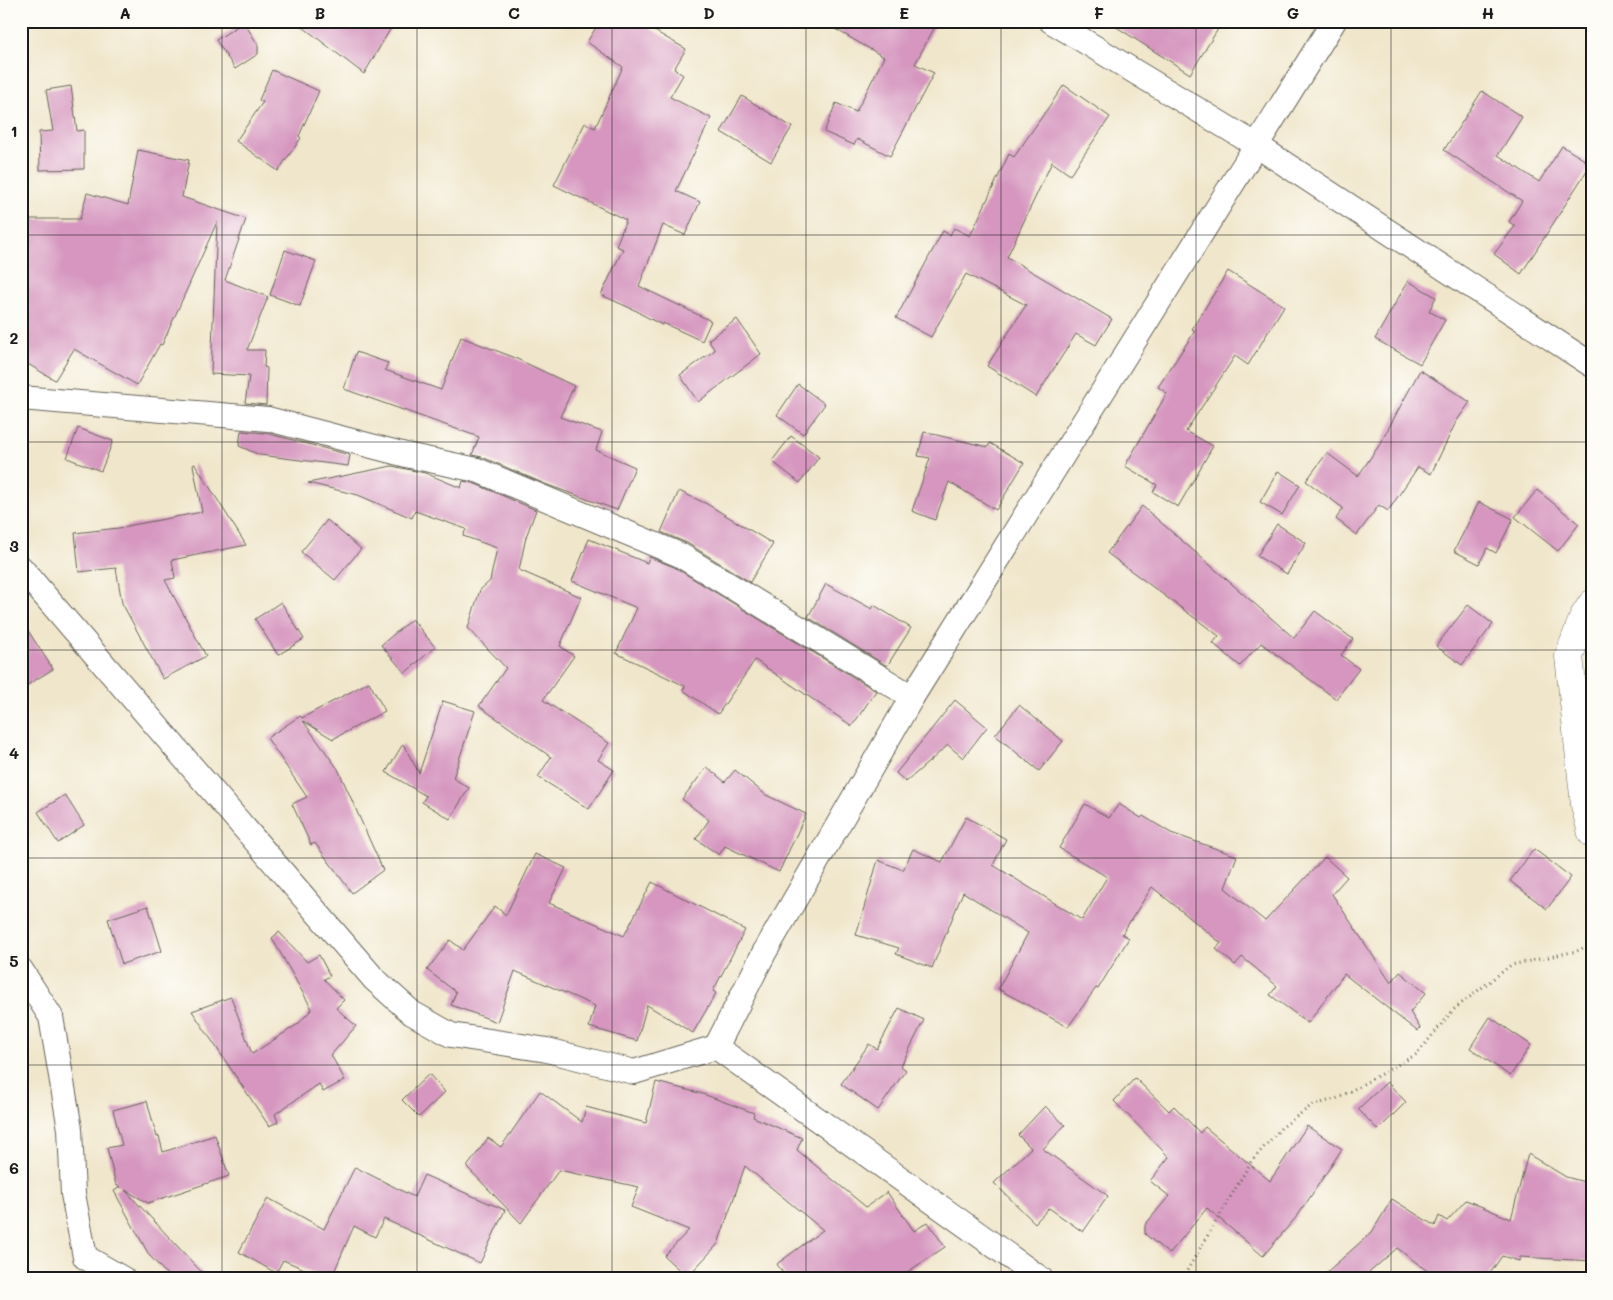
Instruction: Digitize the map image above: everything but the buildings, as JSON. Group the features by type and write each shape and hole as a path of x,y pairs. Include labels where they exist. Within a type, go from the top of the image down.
{"street":[{"path":"1051,21 1256,145 1592,365"},
{"path":"21,568 374,978 412,1013 450,1035 547,1050 634,1072 716,1047 764,954 912,697 1334,21"},
{"path":"21,398 268,419 406,455 477,470 680,556 912,697"},
{"path":"1592,604 1584,616 1570,656 1586,805 1592,833"},
{"path":"21,970 51,1017 70,1129 73,1194 85,1257 123,1279"},
{"path":"716,1047 1041,1279"}],"path":[{"path":"1182,1279 1251,1162 1281,1128 1312,1106 1338,1098 1417,1054 1453,1010 1511,965 1577,951 1592,943"}]}
